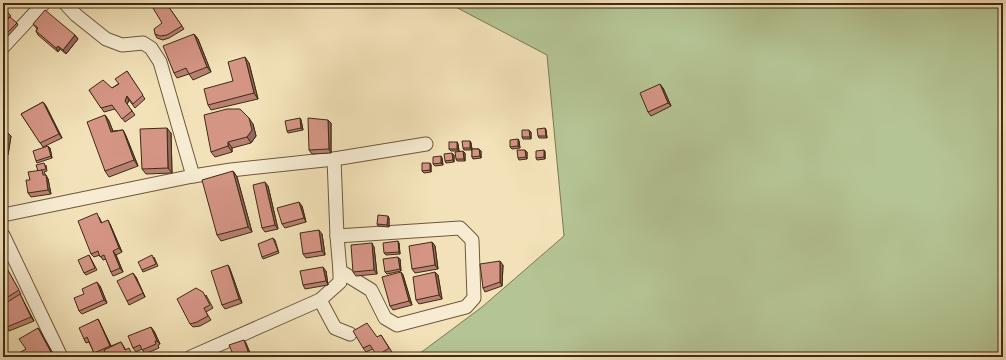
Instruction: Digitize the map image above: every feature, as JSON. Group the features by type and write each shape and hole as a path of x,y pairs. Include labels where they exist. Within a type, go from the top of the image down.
{"street":[{"path":"3,47 44,3"},
{"path":"65,3 76,15 106,39 122,45 143,44 151,48 160,62 193,176"},
{"path":"3,215 193,176 231,170 334,159 426,144"},
{"path":"190,357 320,300 340,282 334,159"},
{"path":"337,236 460,228 472,240 474,298 466,307 397,325 385,318 371,290 340,271"},
{"path":"3,235 61,357"},
{"path":"320,300 336,328 350,334"}],"green space":[{"path":"448,3 1003,3 1003,357 415,357 482,307 564,236 547,55"}],"building":[{"path":"160,3 166,3 182,26 167,35 160,36 155,34 154,29 162,23 153,8"},
{"path":"3,7 8,12 3,16"},
{"path":"45,10 75,35 63,50 58,46 56,48 36,31 38,28 33,24"},
{"path":"10,17 17,23 5,35 3,33 3,24"},
{"path":"194,34 207,67 189,74 186,68 174,73 163,46"},
{"path":"245,57 254,93 208,105 204,89 233,81 228,62"},
{"path":"127,71 143,95 133,104 127,96 125,101 132,111 122,119 112,105 101,108 89,90 103,80 112,88 119,84 115,79"},
{"path":"660,84 668,103 648,112 640,93"},
{"path":"43,102 59,134 40,143 21,114"},
{"path":"227,109 240,109 249,118 252,130 247,137 228,142 228,146 211,152 204,115"},
{"path":"105,115 111,132 123,130 134,160 105,171 87,122"},
{"path":"300,118 301,128 287,131 285,121"},
{"path":"308,118 328,120 329,149 309,150"},
{"path":"167,128 168,168 142,169 140,129"},
{"path":"545,128 546,136 538,136 537,129"},
{"path":"522,130 529,130 530,137 522,137"},
{"path":"3,132 8,133 5,151 3,151"},
{"path":"518,139 518,146 510,147 510,140"},
{"path":"462,141 470,141 470,148 463,148"},
{"path":"449,142 457,142 457,149 449,149"},
{"path":"48,146 51,156 36,161 33,151"},
{"path":"472,149 479,149 480,156 472,157"},
{"path":"517,150 525,150 526,157 518,158"},
{"path":"544,150 544,157 536,158 536,151"},
{"path":"463,151 464,159 456,159 455,152"},
{"path":"452,153 453,160 445,161 444,154"},
{"path":"441,156 441,163 433,164 433,157"},
{"path":"44,163 46,169 38,171 36,165"},
{"path":"422,163 430,163 430,170 422,171"},
{"path":"42,170 43,175 46,175 48,190 28,193 26,180 30,180 28,172"},
{"path":"233,171 248,227 217,235 202,180"},
{"path":"265,182 275,225 262,228 253,185"},
{"path":"299,202 304,218 282,224 277,208"},
{"path":"97,213 101,223 108,220 119,248 113,251 120,268 111,272 104,255 100,257 98,251 91,254 78,221"},
{"path":"378,215 388,216 387,225 377,224"},
{"path":"319,230 322,251 303,254 300,233"},
{"path":"273,238 278,251 262,257 258,244"},
{"path":"398,241 399,252 384,253 383,243"},
{"path":"432,242 435,265 412,269 409,246"},
{"path":"372,243 374,270 353,272 351,245"},
{"path":"89,255 95,268 84,273 78,260"},
{"path":"152,255 156,264 142,270 138,262"},
{"path":"398,257 400,269 385,272 383,259"},
{"path":"500,261 500,282 483,288 480,264"},
{"path":"5,265 19,290 3,300 3,266"},
{"path":"228,265 239,299 222,305 211,271"},
{"path":"323,267 326,281 303,285 300,271"},
{"path":"401,272 409,301 390,306 382,277"},
{"path":"435,272 439,295 416,300 413,277"},
{"path":"133,273 143,293 127,301 117,281"},
{"path":"97,282 104,300 79,311 74,298 84,294 82,289"},
{"path":"196,288 203,292 210,305 204,308 208,316 190,324 177,299"},
{"path":"20,294 31,317 7,327 3,318 3,305"},
{"path":"98,319 110,346 94,353 87,337 84,339 79,328"},
{"path":"367,323 377,337 381,335 389,348 377,356 370,345 363,348 353,331"},
{"path":"151,327 157,341 155,341 156,344 142,350 140,345 133,348 128,336"},
{"path":"38,328 52,354 46,357 21,357 19,353 26,349 19,339"},
{"path":"244,340 250,357 234,357 229,345"},
{"path":"121,342 125,350 129,348 133,357 108,357 104,350"}]}
